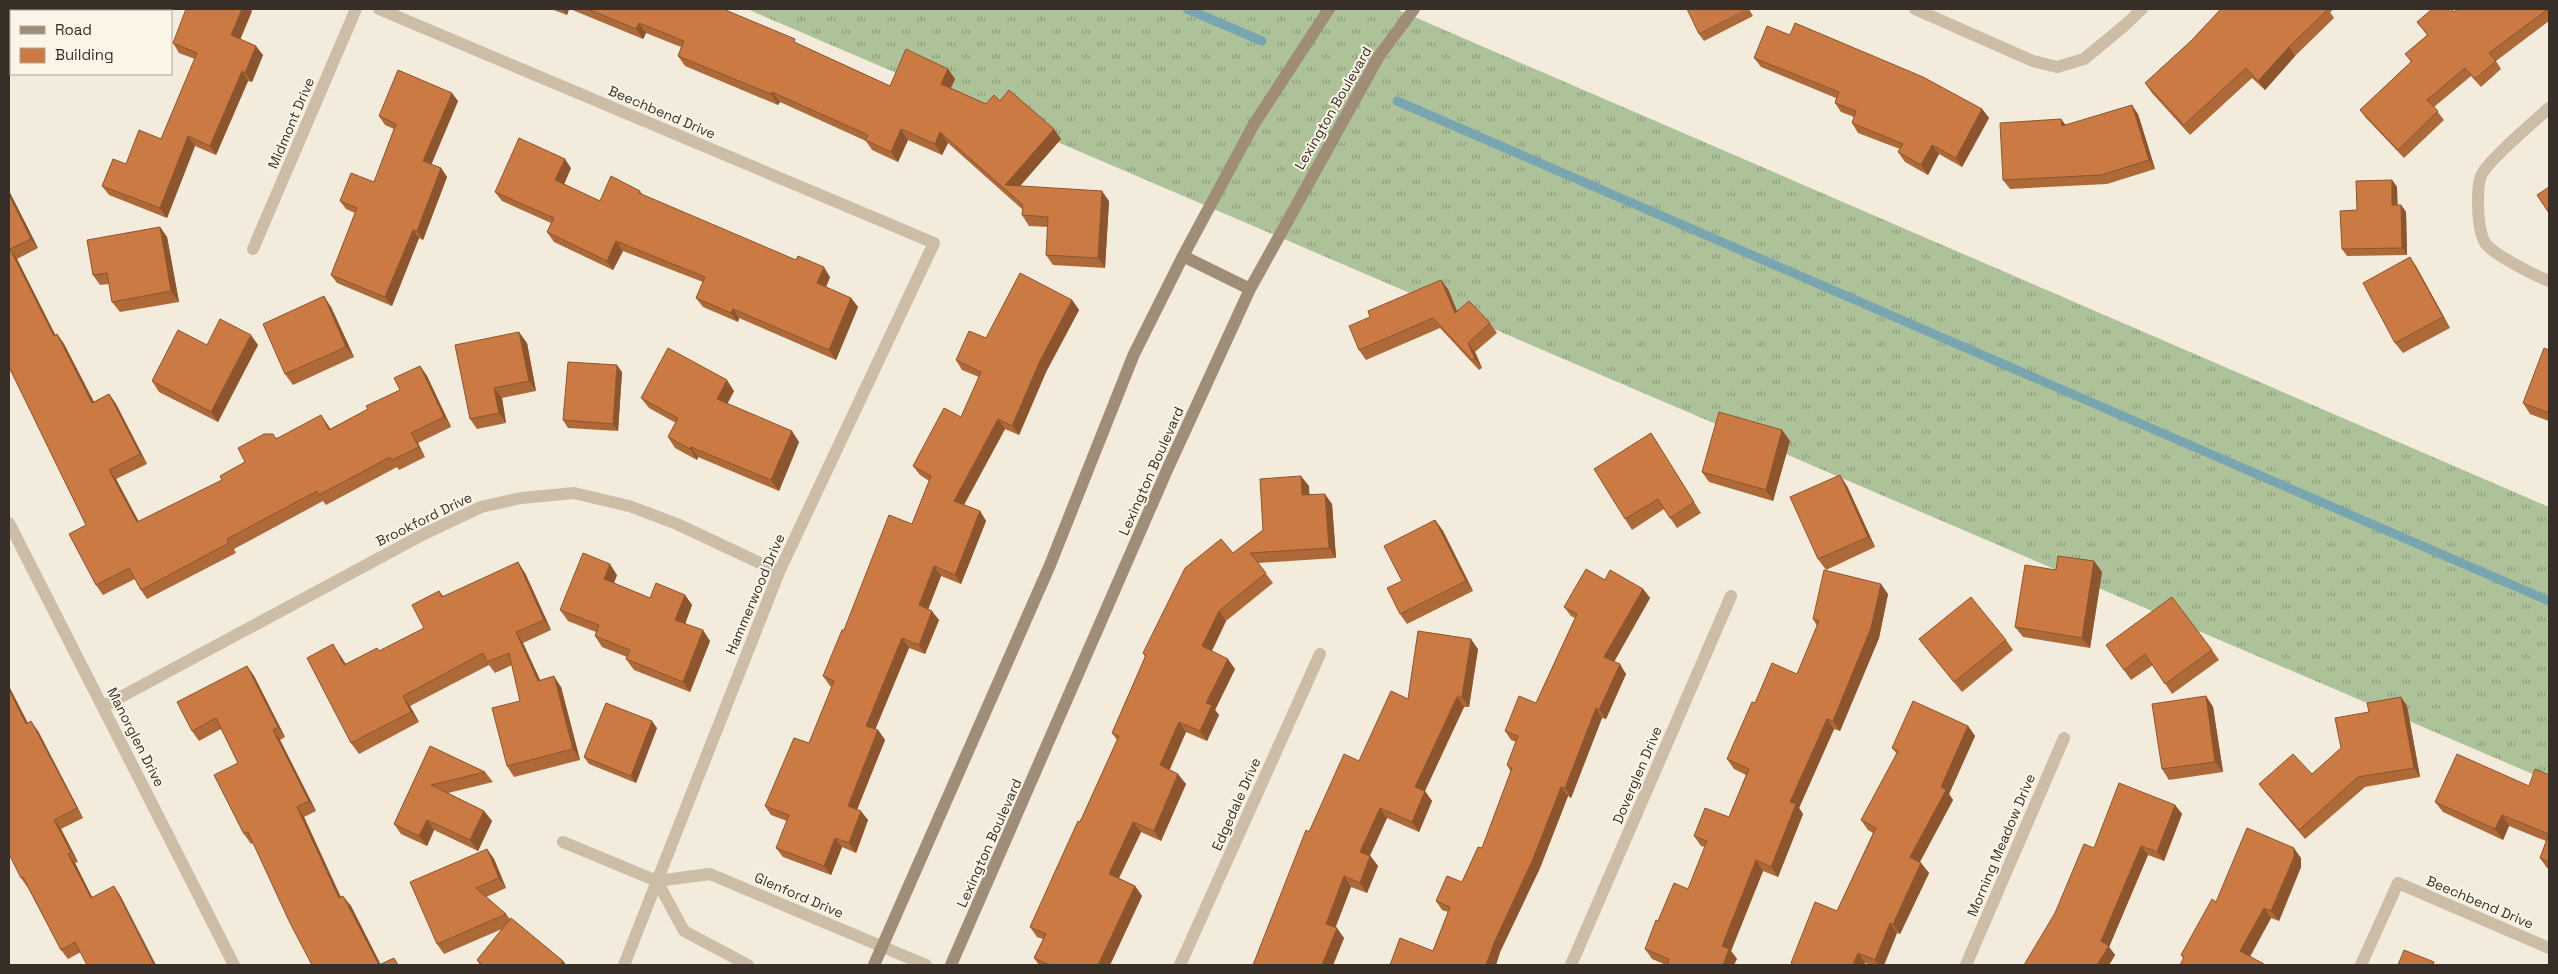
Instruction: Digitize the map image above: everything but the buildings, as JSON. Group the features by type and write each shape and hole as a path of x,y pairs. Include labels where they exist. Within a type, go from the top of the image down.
{"street":[{"name":"Midmont Drive","path":"253,249 356,9"},
{"name":"Beechbend Drive","path":"379,9 934,243"},
{"path":"874,965 881,945 1050,565 1134,354 1183,256 1254,124 1329,9"},
{"name":"Lexington Boulevard","path":"952,965 1167,470 1250,289 1379,56 1414,9"},
{"path":"1915,9 2033,61 2057,67 2084,59 2142,9"},
{"path":"2549,108 2511,143 2481,175 2477,210 2486,244 2524,270 2549,281"},
{"name":"Hammerwood Drive","path":"624,965 779,572 934,243"},
{"path":"1183,256 1250,289"},
{"name":"Brookford Drive","path":"104,706 424,534 481,507 521,498 574,493 629,506 677,524 779,572"},
{"name":"Manorglen Drive","path":"9,523 104,706 234,965"},
{"name":"Doverglen Drive","path":"1571,965 1731,596"},
{"name":"Edgedale Drive","path":"1180,965 1320,654"},
{"name":"Morning Meadow Drive","path":"1966,965 2064,738"},
{"path":"563,842 657,881 684,931 748,965"},
{"name":"Glenford Drive","path":"657,881 710,874 926,965"},
{"name":"Beechbend Drive","path":"2361,965 2398,883 2549,948"}],"green space":[{"path":"747,9 1396,9 2549,507 2549,781"}],"waterway":[{"path":"1187,9 1262,41"},
{"path":"1397,101 2549,601"}]}
